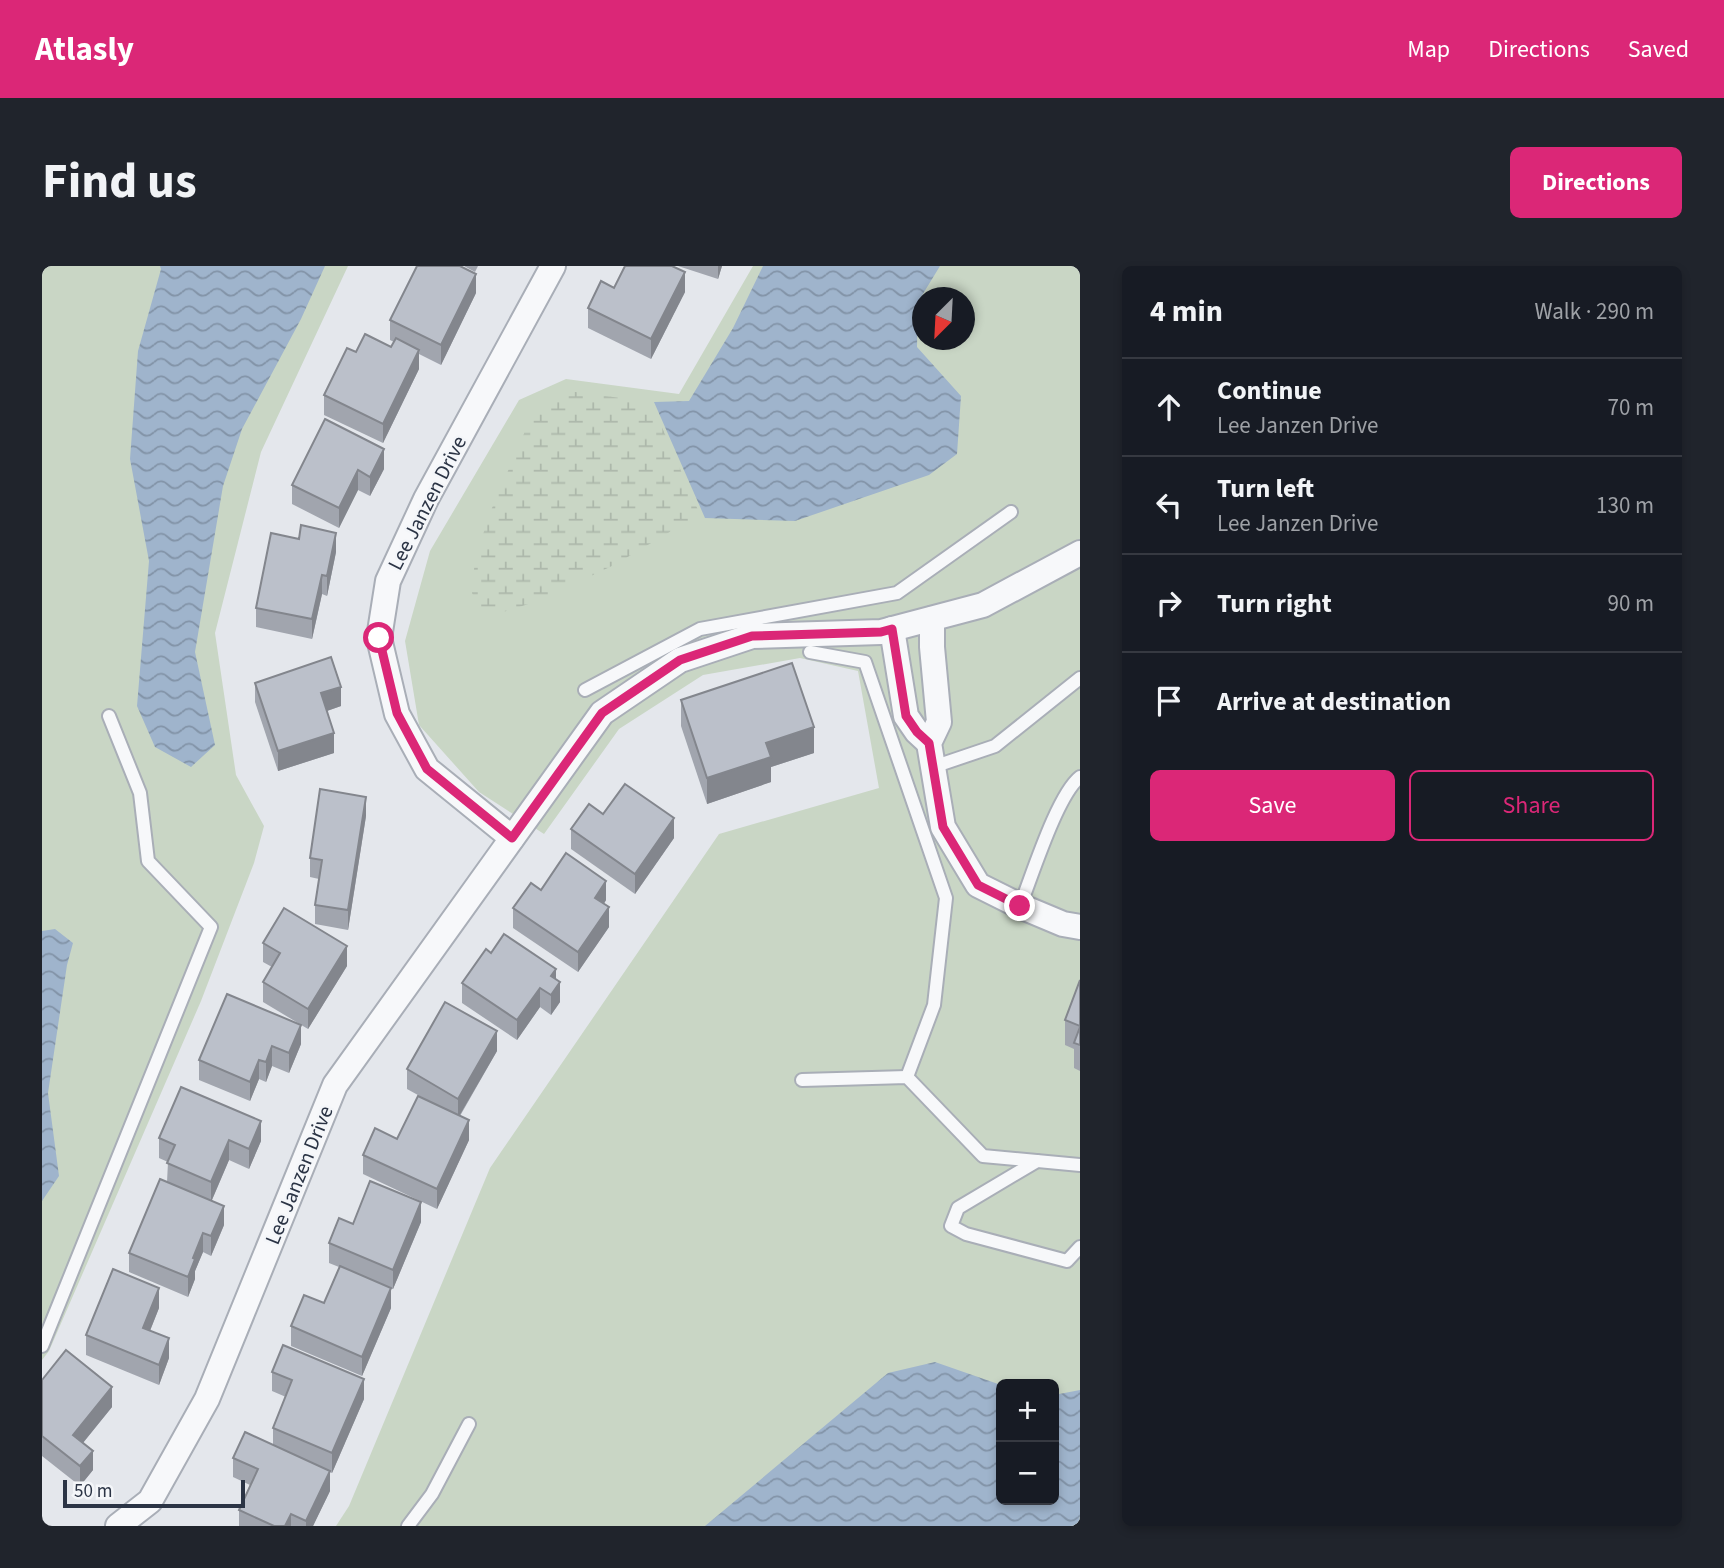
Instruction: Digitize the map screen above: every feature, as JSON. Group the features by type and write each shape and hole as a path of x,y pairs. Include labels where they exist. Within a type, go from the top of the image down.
{"street":[{"name":"Lee Janzen Drive","path":"512,838 427,769 397,713 379,638 388,581 426,499 553,266"},
{"name":"Lee Janzen Drive","path":"118,1526 149,1501 207,1399 335,1085 602,713 680,660 752,636 881,632 983,605 1080,553"},
{"path":"931,755 939,722 932,618"},
{"path":"892,629 906,716 931,755 943,827 978,885 1063,924 1080,927"}],"lane":[{"path":"585,690 700,629 897,593 1011,512"},
{"path":"810,652 865,662 946,898 934,1004 907,1077"},
{"path":"931,755 995,746 1080,678"},
{"path":"42,1346 211,927 148,861 140,793 109,716"},
{"path":"1020,906 1060,804 1071,784 1080,777"},
{"path":"802,1080 907,1077 983,1156 1080,1165"},
{"path":"1037,1161 958,1208 951,1226 966,1234 1067,1261 1080,1247"},
{"path":"408,1526 432,1494 468,1424"}],"green space":[{"path":"42,266 348,266 261,452 215,633 236,775 264,826 254,863 201,1001 49,1351 42,1360"},
{"path":"753,266 1080,266 1080,1526 336,1526 349,1506 490,1168 719,834 879,788 858,671 800,658 703,675 619,729 544,834 479,792 419,725 405,641 430,551 519,400 566,379 679,394"},
{"path":"560,390 651,402 701,517 678,527 616,564 541,600 497,614 480,610 472,593 475,558 492,508 535,408"}],"water":[{"path":"160,266 325,266 301,319 242,429 223,486 195,652 215,745 191,767 155,747 137,706 149,561 130,459 138,351"},
{"path":"763,266 940,266 927,287 912,287 912,350 920,350 961,396 957,454 929,475 795,521 705,518 654,402 689,401 733,328"},
{"path":"55,929 73,943 67,965 48,1093 59,1176 42,1201 42,931"},
{"path":"935,1362 996,1383 996,1505 1059,1505 1059,1394 1080,1390 1080,1526 705,1526 888,1373"}],"building":[{"path":"417,266 460,266 476,274 441,345 390,320"},
{"path":"625,266 672,266 685,272 651,339 588,308 601,281 614,288"},
{"path":"365,334 391,347 396,338 419,350 383,424 324,395 347,348 356,352"},
{"path":"325,419 384,449 370,477 358,470 339,508 292,485"},
{"path":"301,525 336,533 327,576 322,575 312,619 256,608 271,533 299,539"},
{"path":"331,657 341,687 321,693 334,733 278,751 255,683"},
{"path":"792,663 814,727 766,743 771,757 707,778 681,700"},
{"path":"625,784 674,818 635,874 571,829 589,804 603,814"},
{"path":"320,789 366,797 348,910 315,905 322,860 310,858"},
{"path":"566,853 606,881 595,898 609,907 578,952 513,908 531,883 541,890"},
{"path":"284,908 347,946 308,1009 263,982 280,953 263,943"},
{"path":"504,934 556,969 551,976 560,982 551,995 540,988 517,1020 462,983 486,949 491,953"},
{"path":"1080,980 1080,1026 1065,1020"},
{"path":"227,994 301,1025 289,1053 272,1046 266,1062 259,1060 250,1082 199,1060"},
{"path":"445,1002 497,1031 458,1099 407,1069"},
{"path":"1080,1027 1080,1045 1074,1043"},
{"path":"181,1087 261,1121 249,1149 229,1140 211,1182 167,1163 175,1145 159,1138"},
{"path":"418,1096 469,1120 437,1189 363,1155 375,1128 397,1139"},
{"path":"160,1179 224,1206 211,1236 203,1233 188,1277 129,1253"},
{"path":"370,1181 421,1202 393,1270 329,1243 339,1218 353,1224"},
{"path":"340,1266 391,1288 362,1357 291,1326 304,1295 324,1303"},
{"path":"113,1269 159,1288 143,1328 169,1338 159,1365 86,1335"},
{"path":"283,1345 364,1379 332,1453 273,1428 292,1380 272,1372"},
{"path":"66,1350 112,1387 73,1435 93,1451 80,1466 42,1436 42,1380"},
{"path":"245,1432 330,1471 306,1521 291,1514 285,1526 274,1526 239,1510 258,1469 233,1458"}],"route":[{"path":"379,638 397,713 427,769 512,838 602,713 680,660 752,636 881,632 892,629 906,716 929,743 943,827 978,885 1020,906"}]}
